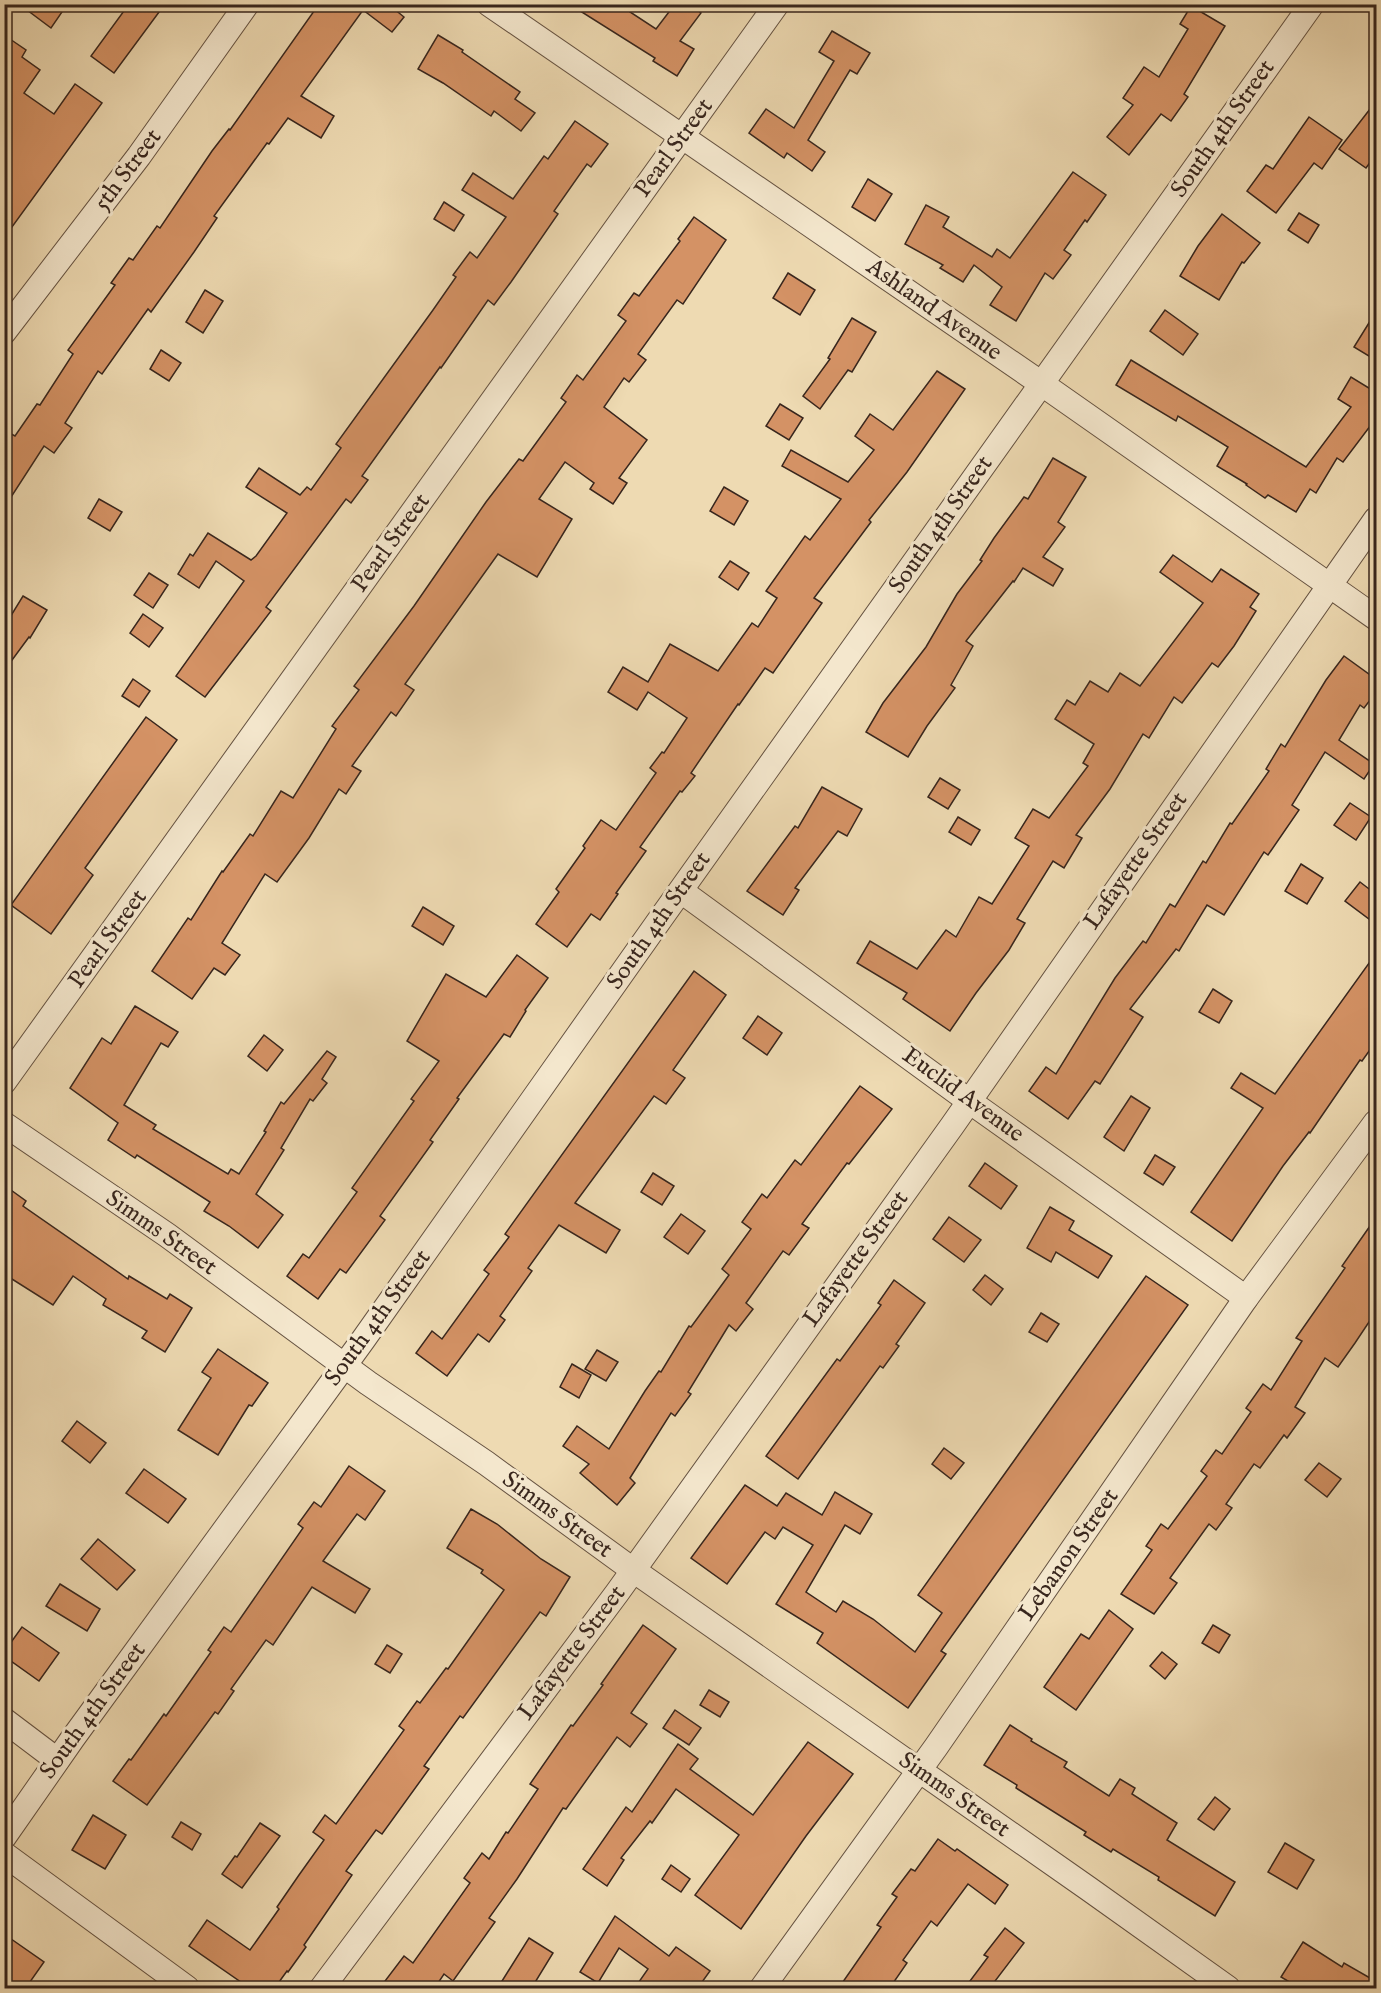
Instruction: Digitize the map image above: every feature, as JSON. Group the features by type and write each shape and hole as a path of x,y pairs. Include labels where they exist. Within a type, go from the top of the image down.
{"street":[{"name":"5th Street","path":"4,332 139,156 247,4"},
{"name":"Ashland Avenue","path":"489,4 1042,384 1377,618"},
{"name":"Pearl Street","path":"4,1083 777,4"},
{"name":"South 4th Street","path":"4,1837 57,1760 345,1366 1312,4"},
{"name":"Lafayette Street","path":"322,1989 633,1570 969,1101 1377,519"},
{"name":"Euclid Avenue","path":"681,891 969,1101 1246,1298"},
{"name":"Lebanon Street","path":"762,1989 919,1770 1246,1298 1377,1122"},
{"name":"Simms Street","path":"4,1124 167,1235 345,1366 486,1463 633,1570 1089,1889 1227,1989"},
{"path":"4,1720 57,1760"},
{"path":"4,1854 187,1989"}],"building":[{"path":"19,4 52,4 62,12 51,28"},
{"path":"129,4 165,4 114,73 91,56"},
{"path":"319,4 388,4 404,17 392,32 363,10 301,96 334,116 321,138 288,118 214,216 217,218 151,312 148,309 102,374 98,371 65,423 72,428 54,453 44,446 4,508 4,430 15,436 37,404 40,405 73,354 68,350 115,285 111,283 129,258 133,260 157,226 160,228 212,151 230,130"},
{"path":"569,4 618,4 656,29 675,4 690,4 701,13 680,41 694,49 677,76 653,61 655,58"},
{"path":"1191,6 1225,26 1184,94 1188,97 1171,121 1161,114 1129,155 1107,137 1133,105 1123,98 1144,67 1159,77 1188,29 1180,24"},
{"path":"832,31 870,53 857,74 850,70 808,140 825,152 812,171 787,153 784,158 749,133 766,109 794,128 834,61 819,52"},
{"path":"4,35 26,50 22,57 40,70 24,93 54,114 75,84 102,103 4,238"},
{"path":"438,35 463,50 462,52 520,92 515,99 535,113 521,131 494,111 491,116 418,69"},
{"path":"1377,100 1377,153 1366,168 1339,149"},
{"path":"1309,117 1342,140 1322,169 1314,163 1276,213 1247,191 1266,165 1273,169"},
{"path":"575,121 608,144 591,167 587,164 554,211 558,214 511,282 494,305 488,300 362,476 368,480 351,503 346,499 266,607 271,611 205,697 176,676 244,581 216,561 199,588 178,574 190,554 193,556 208,533 251,560 256,556 287,513 246,487 259,468 300,495 307,487 311,490 341,448 336,444 456,277 453,275 470,252 477,258 506,217 462,190 473,173 513,199 544,156 548,159"},
{"path":"1073,172 1106,195 1064,250 1071,255 1053,279 1045,273 1016,321 990,305 1002,287 974,265 963,282 940,268 943,265 905,244 926,205 949,217 943,227 992,257 997,249 1010,258"},
{"path":"868,179 892,194 875,221 852,207"},
{"path":"444,202 464,215 454,231 434,219"},
{"path":"1299,213 1319,225 1308,243 1288,230"},
{"path":"1222,214 1260,243 1244,263 1242,262 1219,300 1180,276 1198,246"},
{"path":"694,217 726,240 683,304 677,300 638,354 646,360 629,382 624,378 604,407 647,440 619,478 627,483 613,504 590,489 594,483 565,462 539,499 572,519 537,577 498,554 405,684 414,690 396,716 391,712 352,766 361,771 346,794 339,789 309,838 277,882 265,874 222,943 240,955 225,975 214,968 192,999 152,971 188,918 191,920 222,871 250,834 253,836 281,791 293,798 336,729 332,726 359,690 354,686 414,606 486,502 519,459 523,461 566,402 561,398 577,375 583,380 626,321 618,315 634,293 639,296 680,241 678,239"},
{"path":"788,273 815,290 800,315 773,298"},
{"path":"205,290 223,301 203,333 186,322"},
{"path":"1165,310 1198,334 1183,355 1150,331"},
{"path":"1377,310 1377,361 1354,347"},
{"path":"852,318 876,332 852,372 848,370 820,409 803,396 830,359 828,358"},
{"path":"161,350 181,363 169,381 150,369"},
{"path":"1131,360 1306,467 1351,407 1338,399 1351,377 1377,393 1377,417 1343,462 1337,458 1316,493 1310,489 1296,512 1268,495 1265,498 1217,466 1228,447 1178,416 1176,421 1116,385"},
{"path":"937,371 965,389 814,598 822,603 773,673 765,668 738,704 691,773 695,776 682,792 680,791 640,847 646,851 600,920 591,914 567,947 536,924 559,892 556,889 585,848 583,846 601,820 616,830 656,773 650,768 662,752 664,753 687,718 648,692 637,710 608,692 623,667 648,682 670,644 718,671 752,623 758,627 777,598 766,591 805,536 810,540 841,499 782,466 791,450 848,482 874,450 855,436 870,414 893,430"},
{"path":"780,404 803,418 789,440 766,426"},
{"path":"1053,458 1086,477 1058,522 1065,527 1043,557 1063,569 1053,586 1023,568 966,641 973,646 951,685 955,688 908,757 866,732 883,703 926,647 957,594 982,561 980,560 994,538 1024,497 1028,499"},
{"path":"724,487 748,501 734,525 710,511"},
{"path":"99,499 122,512 110,531 88,518"},
{"path":"1173,555 1212,582 1221,569 1259,594 1250,607 1256,611 1218,667 1212,663 1182,703 1174,697 1149,738 1143,734 1110,789 1076,835 1082,838 1064,868 1053,861 1017,919 1025,923 1009,950 950,1031 903,999 907,993 857,963 870,941 917,969 946,930 956,937 979,897 992,904 1029,846 1015,838 1033,809 1049,818 1088,766 1083,763 1094,744 1055,719 1067,700 1075,705 1090,681 1108,692 1120,673 1140,686 1203,603 1160,572"},
{"path":"730,561 749,573 738,590 719,577"},
{"path":"149,573 168,585 153,608 134,595"},
{"path":"23,596 47,610 30,638 4,671 4,627"},
{"path":"143,614 163,628 149,647 130,633"},
{"path":"1344,656 1377,680 1377,691 1364,708 1360,705 1339,740 1374,764 1364,779 1325,752 1292,805 1299,810 1268,855 1264,852 1224,915 1207,905 1179,951 1176,949 1130,1009 1143,1017 1100,1084 1095,1081 1068,1119 1029,1091 1046,1067 1056,1074 1115,978 1143,941 1146,943 1170,904 1175,907 1203,861 1206,863 1230,823 1232,824 1269,771 1266,769 1281,744 1285,747 1326,680"},
{"path":"133,679 150,691 139,707 122,696"},
{"path":"146,717 177,740 85,868 93,875 51,934 11,905"},
{"path":"940,778 960,790 948,809 928,797"},
{"path":"822,787 862,809 847,836 838,831 795,888 799,890 783,915 747,891 795,826 798,828"},
{"path":"1350,803 1371,817 1356,840 1334,825"},
{"path":"958,817 980,830 971,845 949,832"},
{"path":"1301,864 1323,878 1307,904 1285,891"},
{"path":"1360,882 1377,895 1377,925 1345,901"},
{"path":"423,907 454,926 443,945 412,926"},
{"path":"1377,952 1377,1040 1362,1061 1360,1060 1310,1133 1283,1166 1232,1241 1191,1212 1263,1108 1231,1088 1241,1073 1275,1094"},
{"path":"517,955 548,978 525,1010 510,1037 504,1034 457,1098 459,1099 430,1140 433,1142 380,1216 385,1220 346,1273 340,1269 318,1299 287,1276 303,1254 309,1258 357,1192 352,1188 414,1101 411,1099 439,1061 407,1041 446,974 486,997"},
{"path":"694,971 726,995 673,1070 685,1078 666,1104 654,1096 575,1203 620,1230 606,1253 559,1225 528,1268 532,1271 500,1316 505,1320 489,1342 478,1334 447,1376 416,1353 432,1331 442,1339 489,1274 484,1270 509,1237 505,1234"},
{"path":"1213,989 1232,1001 1219,1023 1199,1012"},
{"path":"135,1006 178,1032 168,1047 161,1043 124,1105 156,1125 153,1129 228,1174 231,1169 239,1174 266,1132 264,1131 281,1102 284,1104 327,1051 336,1057 322,1079 327,1083 313,1101 310,1099 281,1148 284,1150 256,1194 283,1215 258,1248 204,1211 210,1202 137,1155 135,1158 108,1140 118,1123 70,1088 102,1038 111,1044"},
{"path":"758,1016 782,1033 767,1055 743,1038"},
{"path":"264,1035 283,1050 267,1071 248,1056"},
{"path":"860,1086 892,1109 849,1164 847,1163 802,1224 809,1228 789,1255 783,1251 746,1303 753,1309 736,1331 729,1325 688,1392 691,1394 675,1416 671,1413 630,1478 635,1483 617,1505 580,1473 589,1464 563,1446 577,1426 609,1449 689,1326 691,1327 729,1275 722,1269 751,1229 742,1222 762,1194 767,1198 795,1160 801,1165"},
{"path":"1131,1096 1150,1108 1124,1151 1104,1137"},
{"path":"1155,1155 1175,1167 1163,1185 1144,1173"},
{"path":"985,1163 1017,1186 1001,1209 969,1186"},
{"path":"653,1173 674,1186 662,1205 641,1192"},
{"path":"4,1185 26,1201 23,1206 128,1279 129,1276 167,1299 170,1294 192,1308 165,1352 142,1338 147,1331 103,1305 106,1299 73,1276 53,1305 4,1274"},
{"path":"1050,1207 1074,1221 1069,1230 1112,1256 1098,1278 1056,1252 1051,1262 1027,1248"},
{"path":"681,1214 705,1231 688,1254 664,1237"},
{"path":"1377,1216 1377,1310 1355,1343 1338,1367 1325,1358 1295,1407 1305,1413 1287,1438 1284,1435 1260,1468 1254,1464 1226,1504 1232,1508 1216,1530 1209,1524 1170,1578 1177,1583 1154,1614 1121,1594 1152,1550 1146,1546 1161,1524 1168,1529 1207,1476 1201,1471 1216,1450 1222,1454 1251,1412 1246,1408 1263,1384 1271,1390 1302,1341 1296,1338 1345,1268 1342,1266"},
{"path":"949,1217 981,1240 964,1262 933,1239"},
{"path":"985,1275 1003,1289 991,1305 973,1290"},
{"path":"1146,1276 1188,1305 941,1651 946,1654 908,1708 817,1643 823,1633 776,1604 813,1545 783,1527 775,1539 765,1532 727,1584 691,1558 745,1485 777,1506 786,1493 822,1515 835,1492 872,1514 860,1534 845,1525 806,1592 836,1612 843,1601 873,1619 915,1652 942,1613 918,1595"},
{"path":"894,1280 925,1303 896,1344 899,1346 883,1368 880,1366 798,1479 766,1456 837,1359 840,1361 881,1305 878,1303"},
{"path":"1041,1313 1059,1324 1047,1342 1029,1332"},
{"path":"218,1349 268,1383 252,1406 249,1405 218,1455 178,1430 211,1378 202,1372"},
{"path":"597,1350 618,1362 606,1381 585,1369"},
{"path":"572,1364 591,1375 579,1398 560,1387"},
{"path":"77,1421 106,1443 90,1463 62,1441"},
{"path":"944,1448 964,1463 951,1479 932,1464"},
{"path":"1319,1463 1341,1479 1327,1497 1305,1480"},
{"path":"349,1466 385,1491 365,1520 357,1514 323,1561 370,1589 355,1613 312,1587 273,1645 266,1640 231,1689 234,1691 218,1714 215,1712 147,1805 113,1781 164,1714 166,1716 211,1652 208,1650 224,1627 231,1632 303,1528 298,1524 314,1502 321,1507"},
{"path":"144,1469 186,1499 168,1523 126,1493"},
{"path":"471,1509 497,1524 541,1559 570,1577 546,1616 540,1612 463,1718 460,1716 424,1766 429,1769 382,1834 376,1830 346,1871 352,1875 288,1972 274,1989 251,1989 189,1946 207,1920 250,1950 324,1840 313,1832 325,1815 336,1824 404,1730 399,1726 417,1701 420,1703 446,1668 448,1669 504,1590 481,1573 483,1570 447,1548"},
{"path":"98,1539 135,1570 117,1590 81,1559"},
{"path":"60,1584 100,1609 87,1631 46,1606"},
{"path":"1109,1610 1133,1629 1076,1710 1044,1687 1081,1634 1089,1639"},
{"path":"643,1625 676,1649 631,1713 647,1724 630,1747 617,1737 566,1809 563,1808 489,1918 495,1922 453,1981 444,1974 434,1989 396,1989 385,1981 404,1956 413,1963 470,1883 464,1878 482,1853 489,1859 506,1832 508,1833 538,1789 530,1784 571,1725 573,1726 603,1685 601,1684"},
{"path":"1213,1625 1230,1635 1219,1653 1202,1643"},
{"path":"22,1627 59,1653 39,1681 4,1656 4,1652"},
{"path":"387,1645 402,1654 390,1673 375,1664"},
{"path":"1162,1652 1177,1664 1165,1679 1150,1666"},
{"path":"709,1690 729,1702 720,1717 700,1705"},
{"path":"675,1710 701,1728 689,1745 663,1728"},
{"path":"1010,1725 1032,1739 1031,1741 1067,1762 1064,1767 1109,1796 1120,1779 1135,1788 1132,1794 1177,1823 1167,1840 1235,1882 1215,1916 1158,1880 1159,1877 1113,1849 1111,1852 1084,1835 1086,1832 984,1765"},
{"path":"808,1742 853,1774 741,1929 695,1895 739,1835 676,1789 652,1823 650,1821 621,1858 624,1860 607,1886 583,1869 626,1807 632,1812 678,1744 698,1759 690,1769 753,1815"},
{"path":"1215,1797 1230,1809 1214,1830 1198,1819"},
{"path":"93,1815 126,1835 105,1869 72,1850"},
{"path":"181,1822 201,1834 192,1850 172,1837"},
{"path":"260,1823 280,1836 242,1888 222,1874 235,1856 237,1857"},
{"path":"938,1839 955,1851 957,1849 1008,1885 995,1904 968,1884 937,1926 931,1921 903,1960 907,1963 889,1989 838,1989 881,1927 877,1925 897,1897 892,1894 911,1869 915,1871"},
{"path":"1285,1843 1314,1860 1297,1889 1268,1872"},
{"path":"671,1865 690,1879 681,1892 662,1879"},
{"path":"615,1916 669,1956 676,1947 710,1971 697,1989 634,1989 648,1969 619,1948 598,1983 580,1972"},
{"path":"1005,1928 1024,1943 989,1989 964,1989 988,1957 984,1955"},
{"path":"4,1934 44,1962 25,1989 4,1989"},
{"path":"529,1938 553,1953 531,1989 497,1989"},
{"path":"1303,1942 1342,1967 1344,1963 1377,1982 1377,1989 1284,1989 1288,1981 1281,1977"}]}
